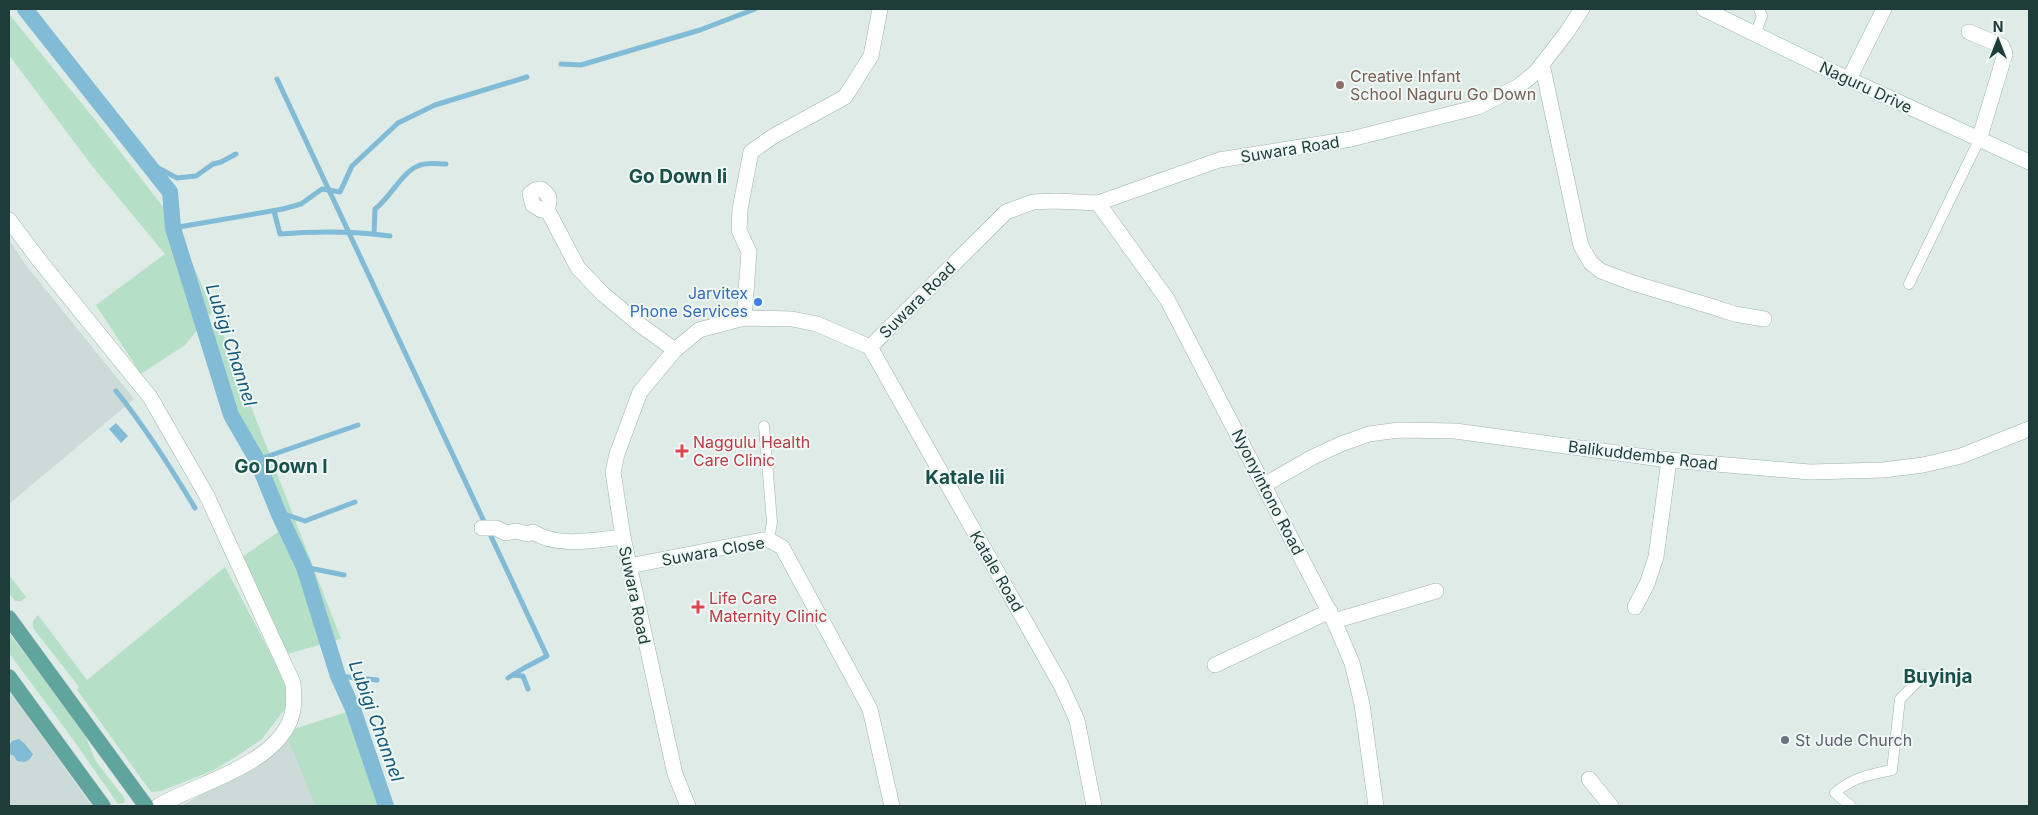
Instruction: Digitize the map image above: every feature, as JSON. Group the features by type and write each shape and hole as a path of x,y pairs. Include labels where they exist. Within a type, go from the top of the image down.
{"main road":[{"path":"9,618 141,804"},
{"path":"9,677 103,806"}],"street":[{"path":"744,318 749,252 739,230 740,208 751,152 772,137 845,98 871,56 880,9"},
{"name":"Suwara Road","path":"688,806 675,774 623,537 613,472 617,454 640,392 675,350 699,330 744,318 792,318 816,324 870,348 1006,212 1034,202 1098,203 1220,160 1351,139 1478,107 1519,86 1542,64 1582,9"},
{"name":"Naguru Drive","path":"1704,9 1849,79 2029,162"},
{"path":"1849,79 1884,9"},
{"path":"1969,32 2002,46 2005,54 1979,140"},
{"path":"1542,64 1581,246 1591,263 1601,271 1633,283 1735,314 1764,319"},
{"name":"Nyonyintono Road","path":"1098,203 1167,299 1332,616 1352,663 1362,704 1376,806"},
{"path":"547,209 578,268 603,294 638,324 675,350"},
{"path":"9,220 45,268 150,397 206,496 293,683 295,699 292,713 288,725 276,743 220,779 158,806"},
{"name":"Katale Road","path":"870,348 1062,685 1078,720 1094,806"},
{"name":"Balikuddembe Road","path":"1264,485 1313,457 1341,444 1369,434 1399,430 1455,431 1669,460 1810,472 1883,470 1923,465 1962,456 2029,429"},
{"path":"1635,608 1654,568 1669,460"},
{"path":"482,528 496,528 506,533 516,531 528,534 533,532 538,536 574,543 623,537"},
{"name":"Suwara Close","path":"629,566 769,540 782,547 870,710 892,806"},
{"path":"1215,665 1332,616 1436,591"},
{"path":"1589,779 1611,806"}],"lane":[{"path":"1756,35 1762,16 1759,9"},
{"path":"1910,284 1979,140"},
{"path":"764,426 772,522 769,540"},
{"path":"1852,806 1835,793 1845,783 1867,775 1892,770 1900,699 1924,675"}],"shaded area":[{"path":"9,240 25,264 134,399 9,504"},
{"path":"9,691 26,714 92,806 9,806"},
{"path":"285,732 321,806 181,806 272,755"}],"green space":[{"path":"9,14 174,221 213,311 185,345 141,374 96,305 165,254 93,167 9,55"},
{"path":"216,326 223,334 341,639 287,654 242,557 278,532 214,374 208,336"},
{"path":"225,567 275,662 286,688 285,709 262,739 237,756 212,771 161,791 151,792 77,690 79,687 33,628 33,621 38,615 87,680"},
{"path":"9,575 26,597 21,601 15,601 9,593"},
{"path":"9,633 84,732 95,760 125,799 124,803 118,804 9,653"},
{"path":"359,708 391,806 316,806 285,732"}],"water":[{"path":"116,423 128,436 121,443 109,429"},
{"path":"19,739 33,754 25,762 17,761 14,756 9,754 9,746 12,741"}],"waterway":[{"name":"Lubigi Channel","path":"25,9 170,192 173,228 231,415 257,460 278,512 304,567 338,676 353,709 386,806"},
{"path":"561,64 581,65 700,30 755,9"},
{"path":"173,228 283,209 301,204 322,189 340,192 352,166 398,123 435,105 527,77"},
{"path":"277,79 547,656 508,678"},
{"path":"145,161 177,178 196,176 213,164 236,154"},
{"path":"374,234 375,209 401,179 412,169 421,165 446,164"},
{"path":"274,211 280,234 335,232 390,236"},
{"path":"116,391 158,448 195,508"},
{"path":"257,460 358,425"},
{"path":"278,512 305,521 355,502"},
{"path":"304,567 344,575"},
{"path":"513,675 523,676 528,689"},
{"path":"338,676 377,680"}],"place":[{"name":"Creative Infant School Naguru Go Down","path":"1340,85"},
{"name":"Jarvitex Phone Services","path":"758,302"},
{"name":"Naggulu Health Care Clinic","path":"682,451"},
{"name":"Life Care Maternity Clinic","path":"698,607"},
{"name":"St Jude Church","path":"1785,740"}],"district":[{"name":"Go Down Ii","path":"678,176"},
{"name":"Go Down I","path":"281,466"},
{"name":"Katale Iii","path":"965,477"},
{"name":"Buyinja","path":"1938,676"}]}
